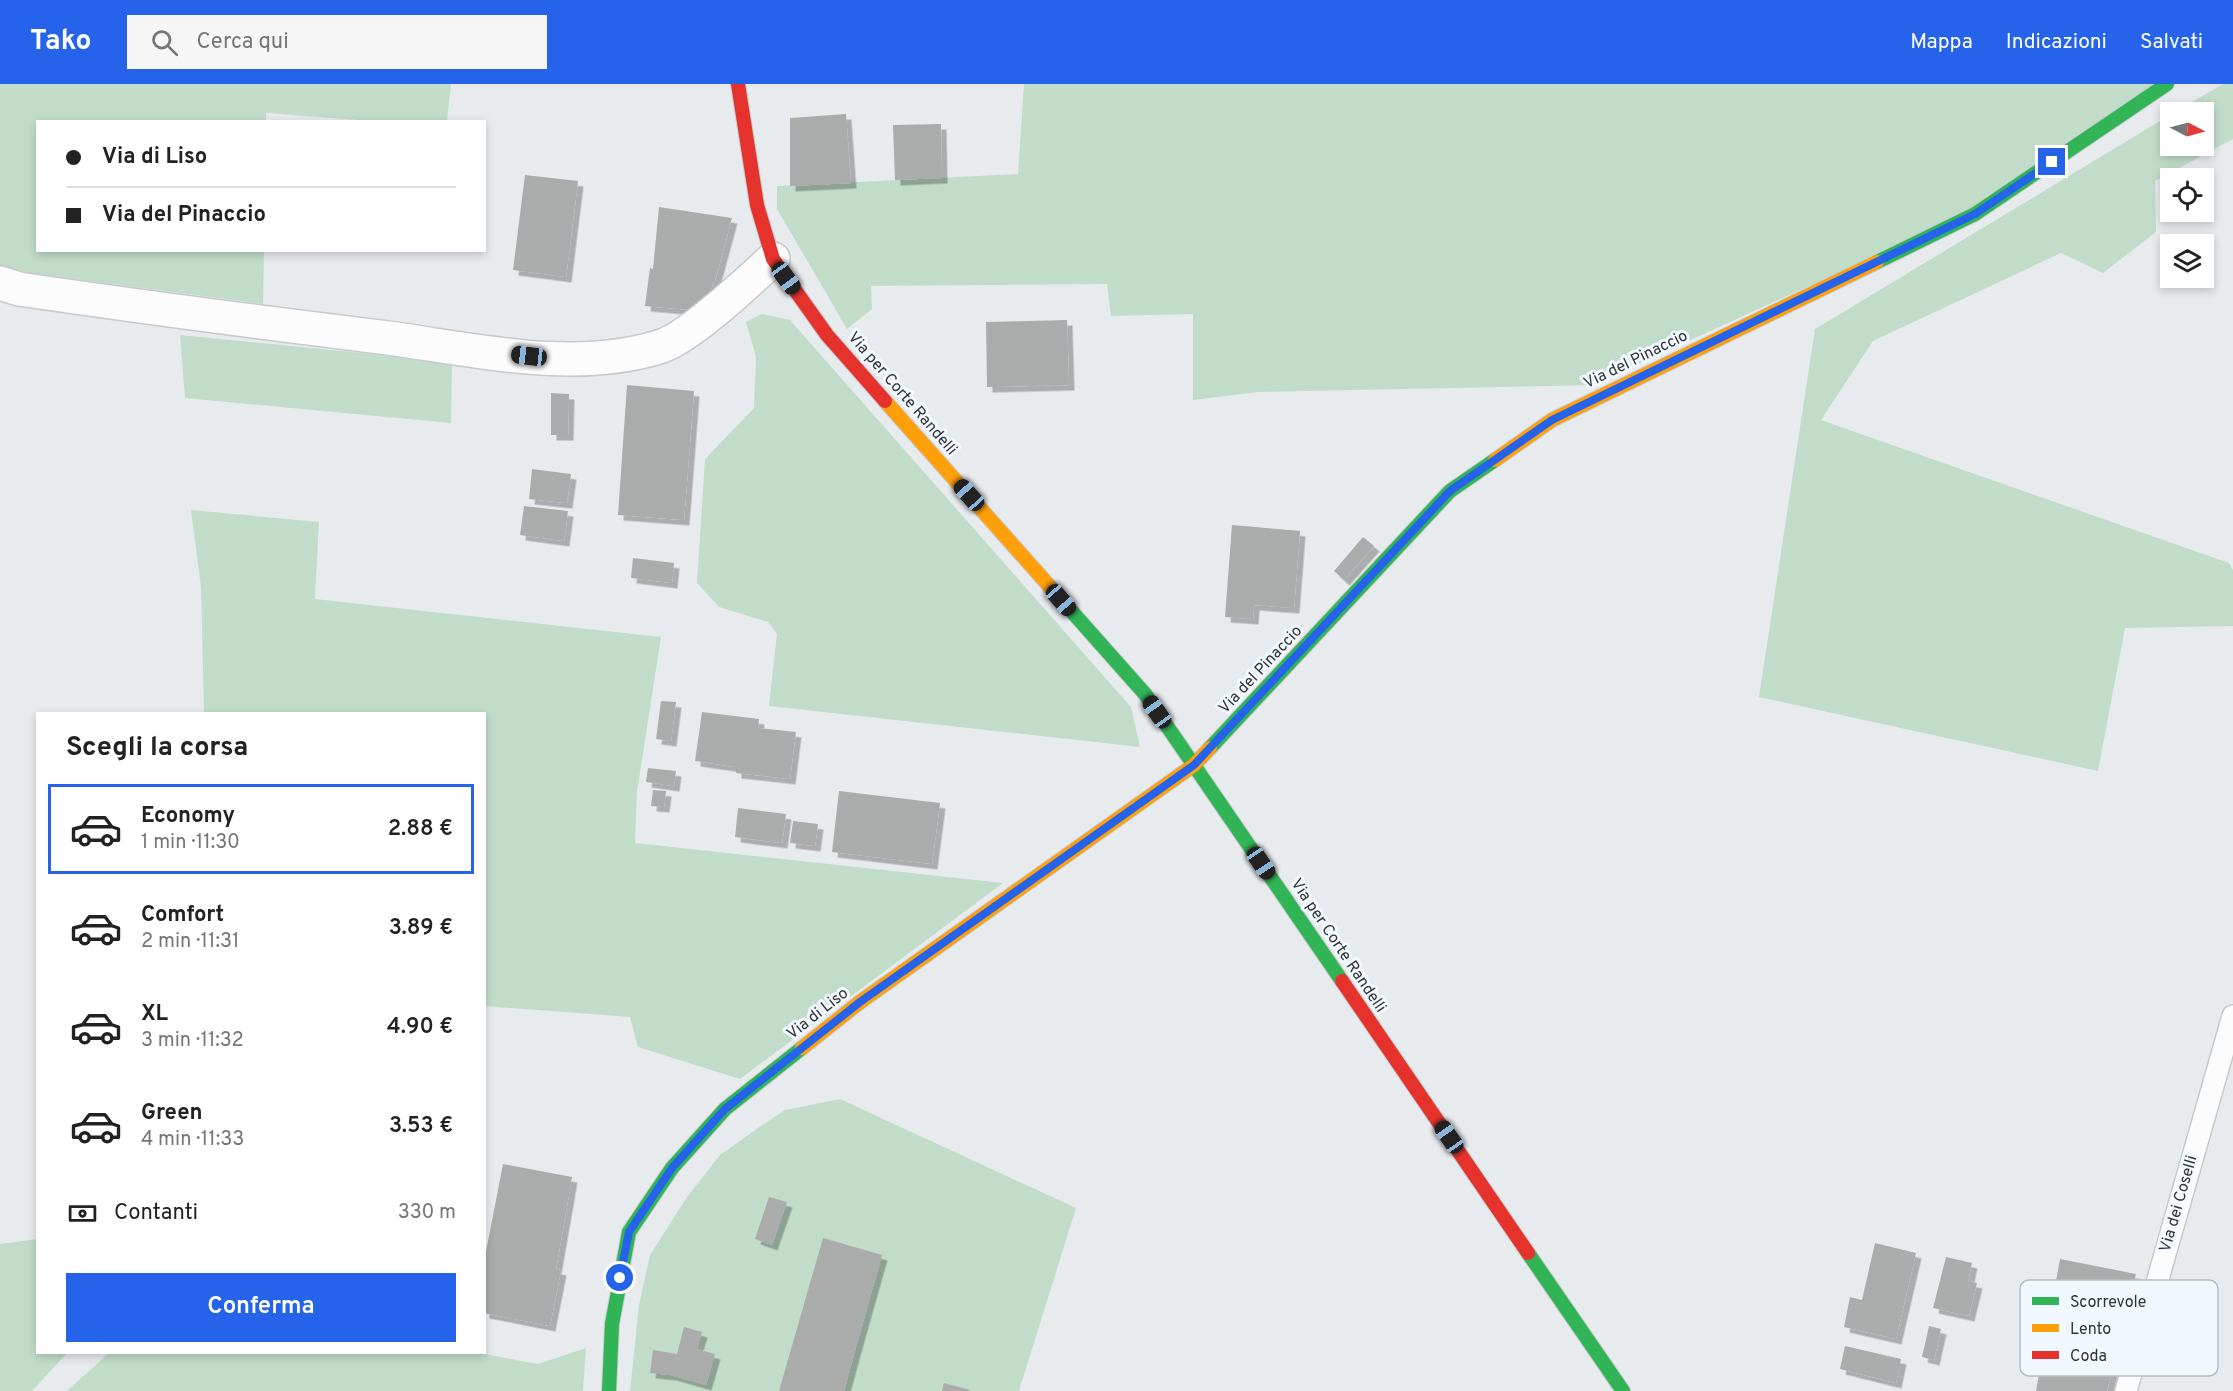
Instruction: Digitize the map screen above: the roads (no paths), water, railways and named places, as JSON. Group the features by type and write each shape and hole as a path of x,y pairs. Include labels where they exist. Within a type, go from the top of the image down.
{"street":[{"name":"Via per Corte Randelli","path":"738,84 744,135 758,205 773,259 827,334 1145,694 1623,1391"},
{"name":"Via del Pinaccio","path":"1194,765 1450,491 1524,439 1552,420 1975,214 2168,84"},
{"path":"0,283 19,289 192,314 529,356 598,360 664,345 696,325 773,259"},
{"name":"Via di Liso","path":"609,1391 612,1324 629,1232 672,1168 725,1109 860,1002 1194,765"}],"lane":[{"name":"Via dei Coselli","path":"2158,1280 2233,1016"},
{"name":"Via dei Coselli","path":"2126,1391 2130,1376"}]}
